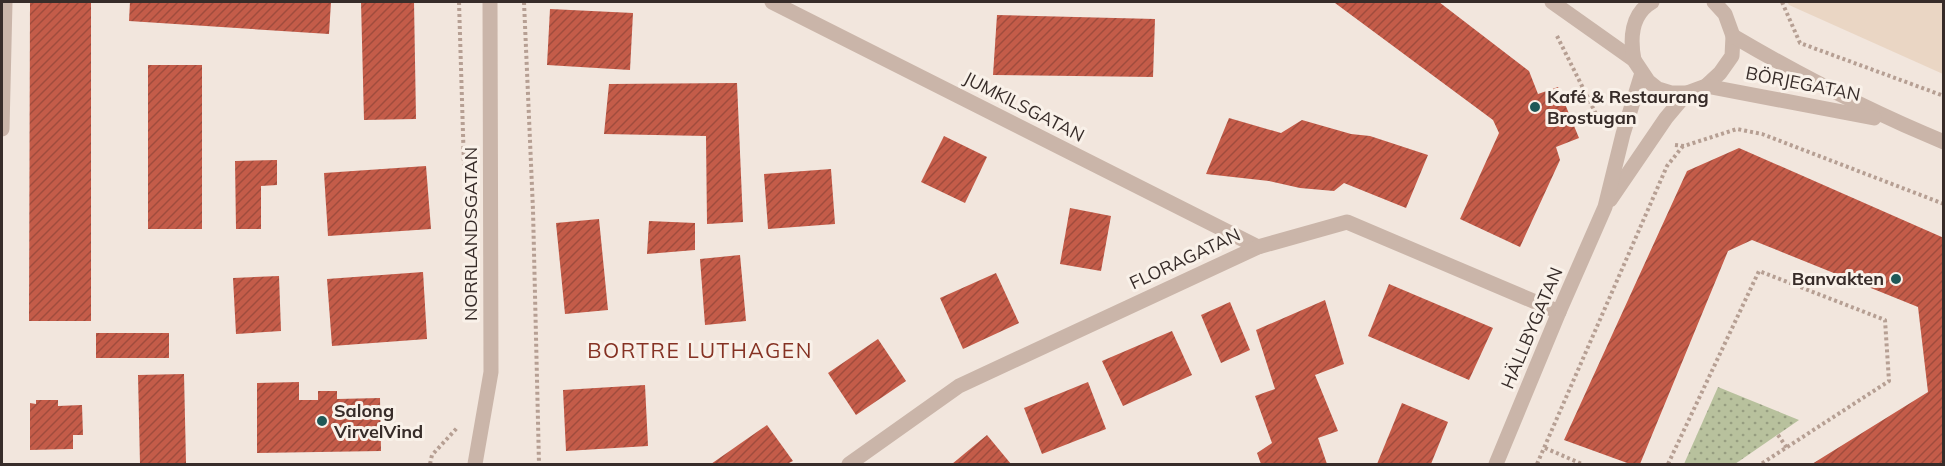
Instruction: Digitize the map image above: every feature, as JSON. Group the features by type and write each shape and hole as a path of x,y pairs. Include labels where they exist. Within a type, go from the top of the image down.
{"street":[{"path":"2,129 4,2"},
{"name":"NORRLANDSGATAN","path":"475,465 491,372 490,2"},
{"name":"JUMKILSGATAN","path":"772,2 1258,247"},
{"path":"1552,2 1638,67 1648,81 1658,88 1671,93 1687,93"},
{"path":"1638,67 1630,41 1634,23 1645,2"},
{"path":"1714,2 1726,8 1733,36"},
{"name":"BÖRJEGATAN","path":"1687,93 1706,86 1720,74 1732,56 1733,36 1789,68 1892,121 1944,142"},
{"name":"HÄLLBYGATAN","path":"1496,465 1558,312 1605,207 1638,67"},
{"name":"BÖRJEGATAN","path":"1706,86 1892,121"},
{"name":"HÄLLBYGATAN","path":"1605,207 1666,118 1687,93"},
{"name":"FLORAGATAN","path":"849,465 959,386 1258,247 1347,222 1558,312"}],"path":[{"path":"459,2 464,176"},
{"path":"524,2 533,210 539,465"},
{"path":"1782,2 1800,43 1944,96"},
{"path":"1556,33 1601,125"},
{"path":"1672,145 1684,146 1737,129 1762,134 1944,204"},
{"path":"1537,465 1667,166 1684,146"},
{"path":"1668,465 1759,271 1885,320 1889,381 1761,465"},
{"path":"430,465 432,455 463,421"},
{"path":"1778,435 1787,448"},
{"path":"1545,448 1582,465"}],"green space":[{"path":"1718,387 1799,420 1735,464 1684,464"}],"shaded area":[{"path":"1787,2 1943,2 1943,74 1789,5"}],"building":[{"path":"30,2 91,2 91,321 29,321"},
{"path":"130,2 331,2 329,34 129,21"},
{"path":"361,2 414,2 416,119 364,120"},
{"path":"1336,2 1439,2 1529,71 1538,94 1558,87 1579,138 1556,147 1560,160 1520,247 1460,219 1499,133 1493,120"},
{"path":"550,9 633,13 630,70 547,65"},
{"path":"997,15 1155,19 1153,77 993,75"},
{"path":"148,65 202,65 202,229 148,229"},
{"path":"737,83 743,222 707,224 706,136 604,134 609,84"},
{"path":"1229,118 1281,133 1302,120 1351,134 1370,136 1428,155 1406,208 1344,183 1334,191 1206,174"},
{"path":"944,136 987,157 965,203 921,182"},
{"name":"Banvakten","path":"1739,148 1944,238 1944,464 1812,464 1928,392 1918,307 1752,240 1728,251 1640,464 1630,464 1564,440 1687,171"},
{"path":"277,160 277,185 261,186 261,229 236,229 235,161"},
{"path":"426,166 431,229 328,236 324,173"},
{"path":"831,169 835,224 768,229 764,174"},
{"path":"1070,208 1111,216 1101,271 1060,264"},
{"path":"599,219 608,310 565,314 556,223"},
{"path":"649,221 695,223 695,250 647,254"},
{"path":"740,255 746,321 705,325 700,259"},
{"path":"423,272 427,339 332,346 327,279"},
{"path":"996,273 1019,323 963,349 940,298"},
{"path":"279,276 281,331 236,334 233,278"},
{"path":"1389,284 1493,328 1469,380 1368,336"},
{"path":"1325,300 1344,364 1315,375 1338,431 1318,438 1327,464 1261,464 1257,453 1272,443 1255,396 1275,389 1256,330"},
{"path":"1230,302 1250,350 1221,363 1201,315"},
{"path":"1172,331 1192,375 1123,406 1102,361"},
{"path":"96,333 169,333 169,358 96,358"},
{"path":"878,339 906,381 856,415 828,373"},
{"path":"184,374 186,463 140,464 138,375"},
{"path":"299,382 299,400 318,400 318,391 337,391 337,399 380,398 381,451 257,453 257,383"},
{"path":"1088,382 1106,429 1042,454 1024,408"},
{"path":"645,385 648,446 566,451 563,390"},
{"path":"36,400 58,400 58,406 82,405 83,435 73,435 73,449 30,450 30,403 36,404"},
{"path":"1402,403 1448,422 1431,464 1377,464"},
{"path":"767,425 793,461 787,464 711,464"},
{"path":"987,435 1011,464 952,464"}],"place":[{"name":"Kafé & Restaurang Brostugan","path":"1535,107"},
{"name":"Banvakten","path":"1896,279"},
{"name":"Salong VirvelVind","path":"322,421"}],"district":[{"name":"BORTRE LUTHAGEN","path":"700,351"}]}
